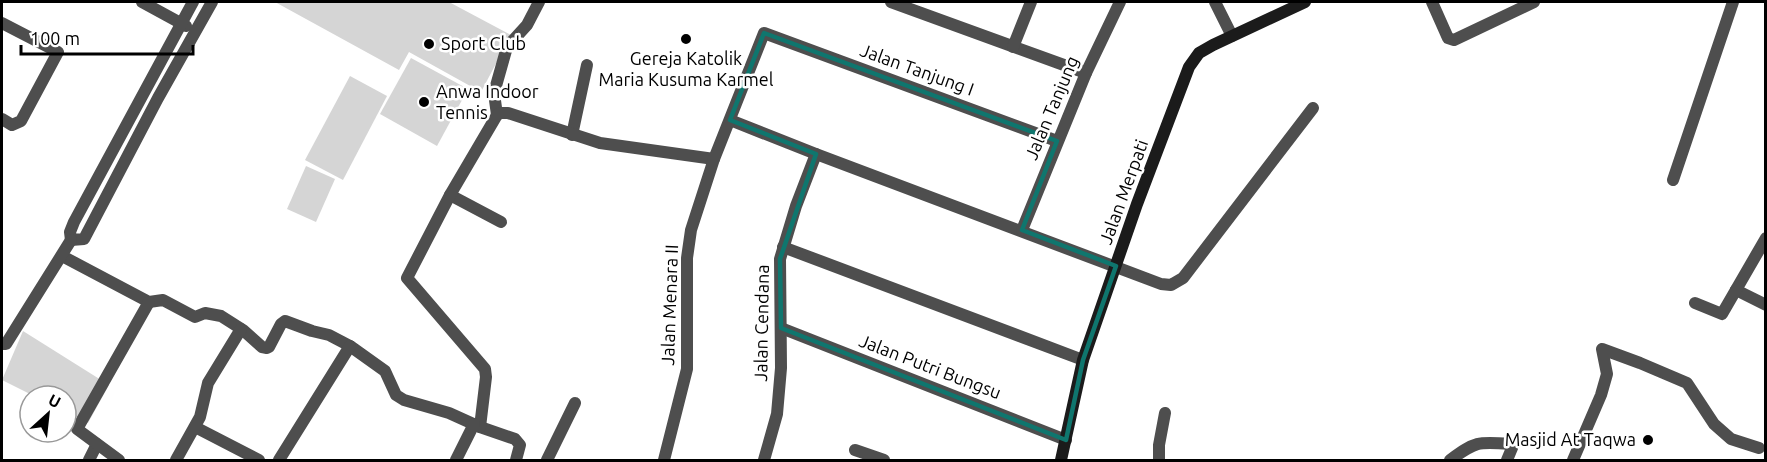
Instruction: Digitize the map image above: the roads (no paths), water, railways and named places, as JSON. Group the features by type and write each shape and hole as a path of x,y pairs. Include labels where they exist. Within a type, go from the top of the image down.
{"street":[{"path":"142,2 195,31"},
{"path":"2,344 6,344 71,240 70,232 74,222 193,2"},
{"path":"71,240 84,239 212,2"},
{"path":"497,116 494,93 507,47 526,25 539,2"},
{"path":"891,2 1086,73"},
{"path":"1013,47 1031,2"},
{"name":"Jalan Tanjung","path":"1022,230 1086,73 1120,2"},
{"path":"1215,2 1232,36"},
{"name":"Jalan Merpati","path":"1061,460 1083,360 1137,204 1190,67 1199,53 1305,2"},
{"path":"1432,2 1448,38 1452,40 1534,2"},
{"path":"1673,180 1733,2"},
{"path":"2,23 58,52 21,121 12,125 2,119"},
{"name":"Jalan Menara II","path":"664,460 687,369 687,258 691,230 714,159 764,33"},
{"name":"Jalan Tanjung I","path":"764,33 1057,141"},
{"path":"572,135 587,65"},
{"path":"730,120 1166,285 1179,282 1313,108"},
{"path":"456,460 477,426 486,377 485,369 407,278 450,195 497,116 501,113 508,113 600,143 714,159"},
{"name":"Jalan Cendana","path":"764,460 777,414 781,368 779,270 783,247 816,154"},
{"path":"450,195 501,222"},
{"path":"1695,303 1721,315 1766,238"},
{"path":"783,247 1083,360"},
{"path":"62,256 149,302 163,300 195,317 214,313 241,329 262,347 267,348 285,321 329,335 350,345 385,371 396,395 404,400 450,413 477,426 515,439 520,445 516,460"},
{"path":"1736,290 1766,305"},
{"path":"119,460 77,429 149,302"},
{"name":"Jalan Putri Bungsu","path":"781,328 1066,440"},
{"path":"176,460 200,417 208,383 241,329"},
{"path":"279,460 350,345"},
{"path":"1573,460 1607,374 1602,349 1687,383 1714,424 1731,439 1759,448"},
{"path":"547,460 575,404"},
{"path":"1159,460 1159,445 1165,413"},
{"path":"195,427 259,460"},
{"path":"1450,460 1470,446 1490,442 1509,444 1512,448 1507,460"},
{"path":"89,460 97,444"},
{"path":"855,450 884,460"}],"place":[{"name":"Gereja Katolik Maria Kusuma Karmel","path":"686,39"},
{"name":"Sport Club","path":"429,44"},
{"name":"Anwa Indoor Tennis","path":"424,102"},
{"name":"Masjid At Taqwa","path":"1648,440"}]}
